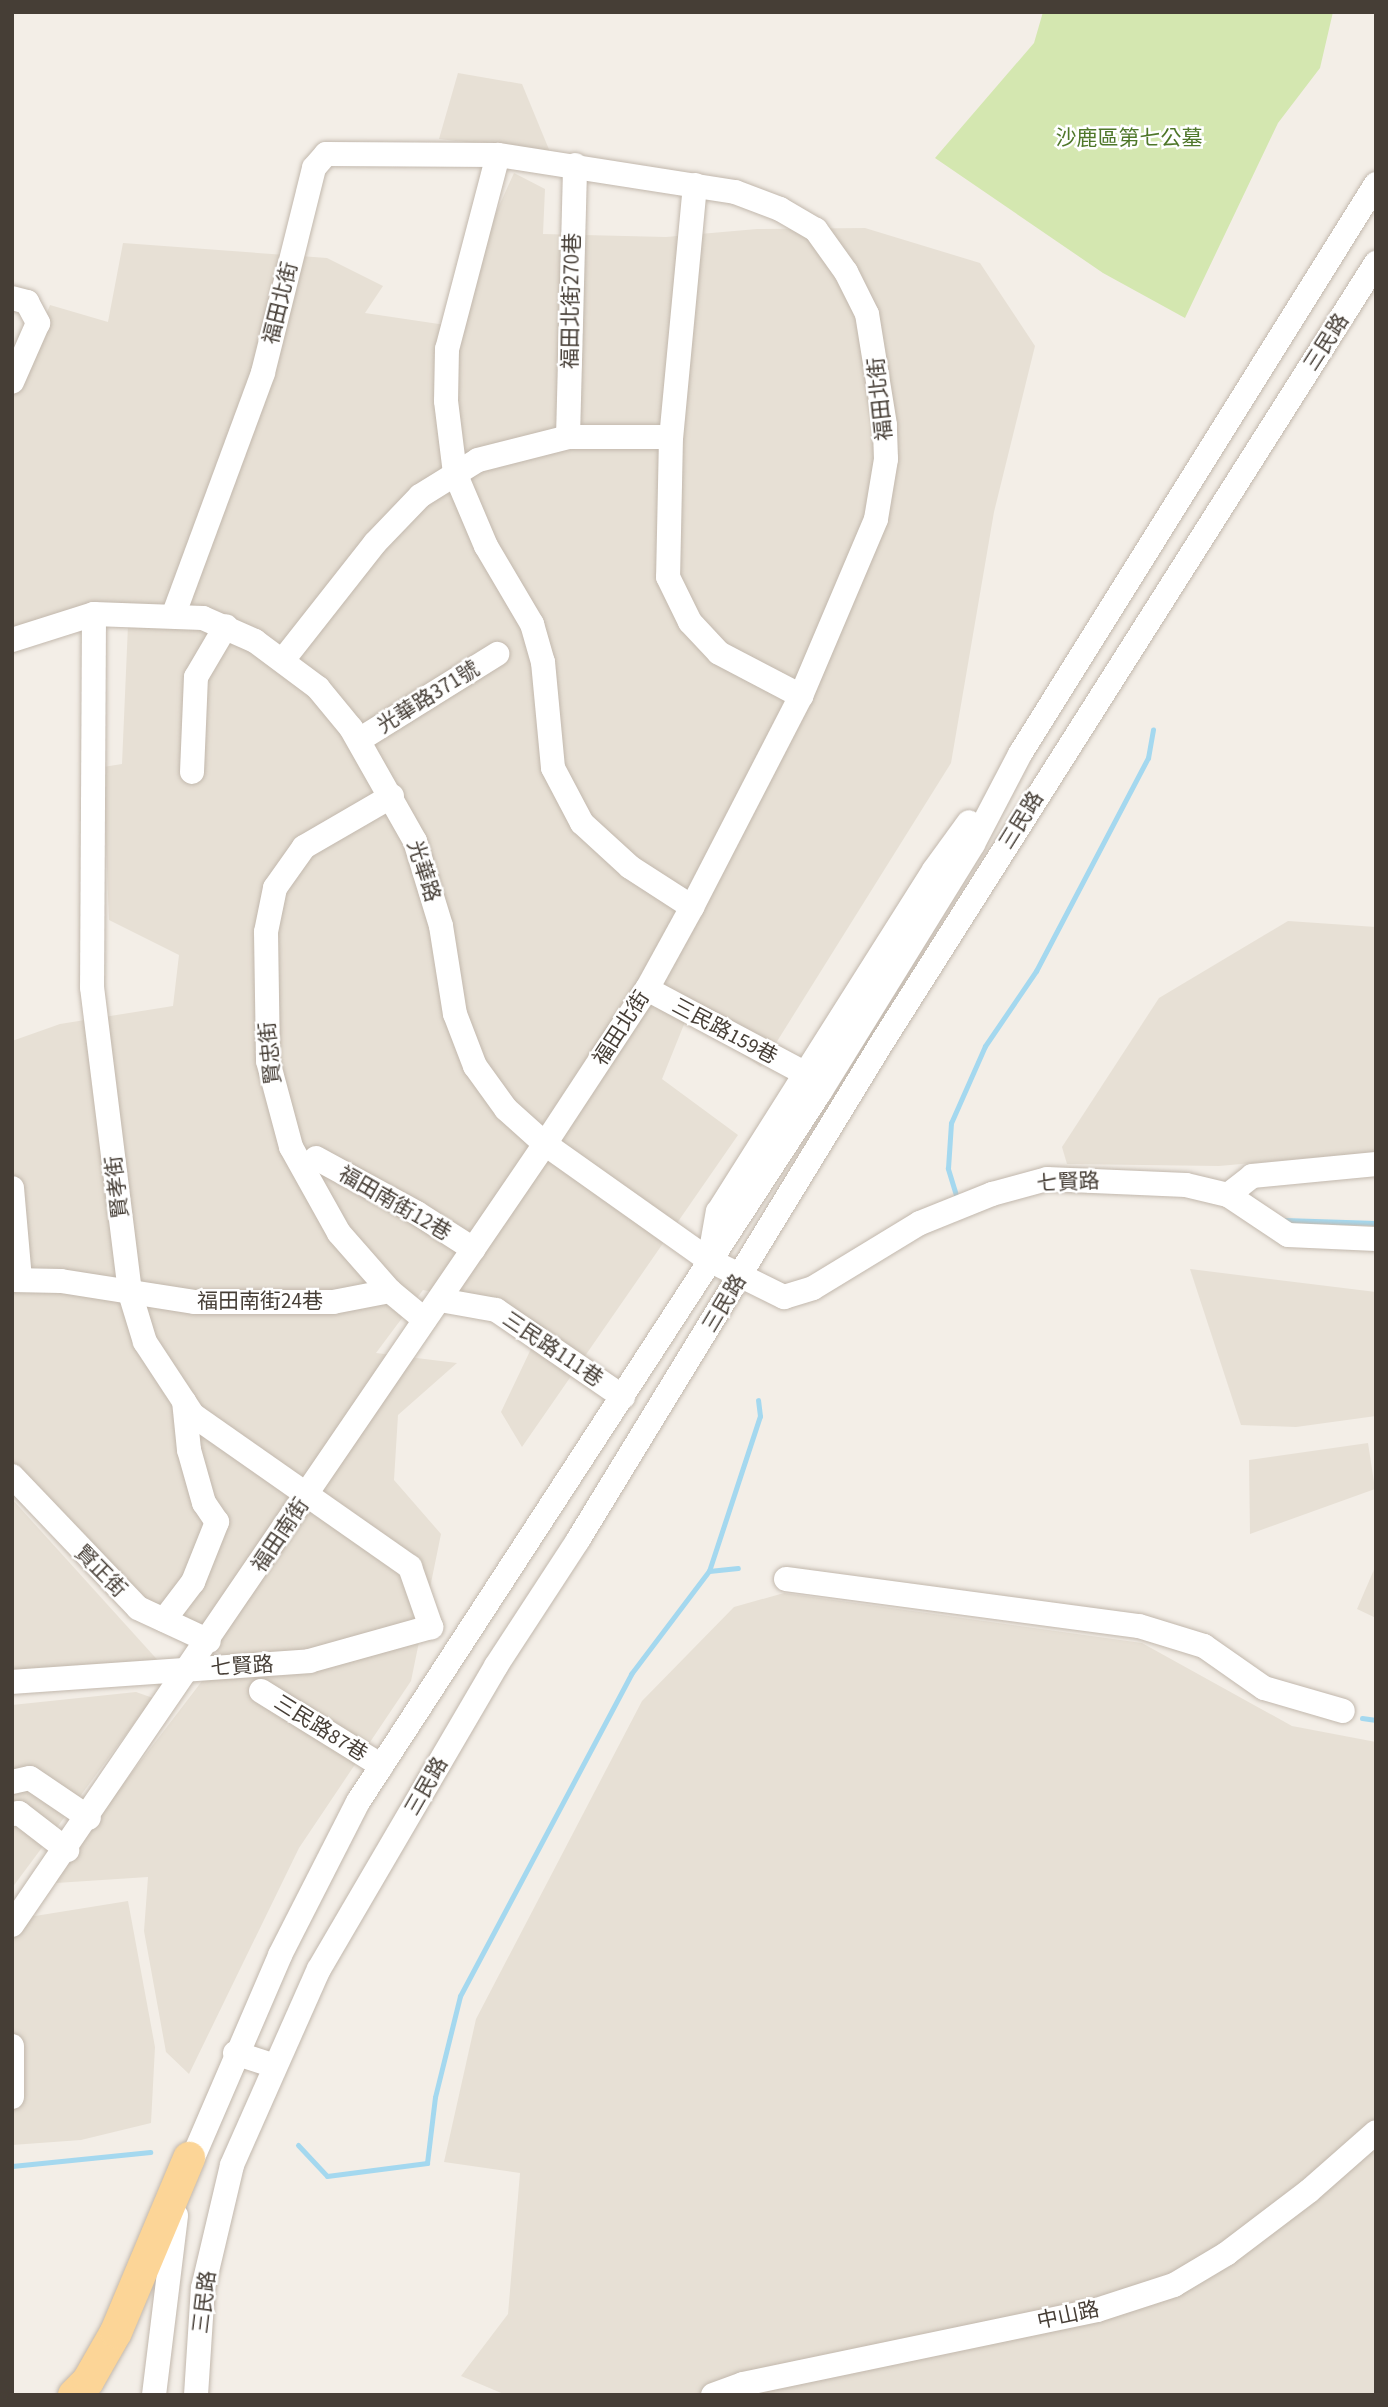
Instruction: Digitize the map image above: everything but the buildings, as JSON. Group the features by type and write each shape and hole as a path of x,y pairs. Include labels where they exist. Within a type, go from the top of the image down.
{"main road":[{"path":"74,2395 88,2381 116,2332 189,2158"}],"street":[{"name":"福田北街","path":"173,616 262,373 314,168 326,153 498,155 735,192 780,209 816,230 846,272 867,314 878,366 886,459 877,519 801,696 692,907 647,989 545,1144"},
{"path":"498,155 447,349 446,401 455,474 486,546 532,624 543,662 553,768 582,823 630,867 692,907"},
{"name":"福田北街270巷","path":"568,437 575,165"},
{"name":"三民路","path":"154,2395 170,2239 189,2158 292,1931 358,1802 623,1397 966,856 1020,754 1376,184"},
{"path":"695,186 671,437 668,577 690,622 719,653 801,696"},
{"name":"三民路","path":"196,2395 203,2288 229,2177 319,1969 496,1666 1188,558 1376,263"},
{"path":"12,298 27,302 38,323 12,382"},
{"path":"283,660 375,544 420,496 455,474 489,457 568,437 671,437"},
{"path":"1153,538 1188,558"},
{"name":"光華路","path":"12,640 94,614 173,616 226,626 283,660 318,688 359,740 393,796 428,880 441,926 455,1014 475,1066 506,1109 545,1144 709,1260 742,1273"},
{"name":"賢孝街","path":"94,614 92,987 130,1293 145,1342 193,1415 410,1567 431,1627"},
{"path":"192,772 196,677 226,626"},
{"name":"光華路371號","path":"359,740 497,654"},
{"name":"三民路","path":"709,1260 718,1212 934,870 1020,754"},
{"name":"賢忠街","path":"393,796 304,847 275,888 266,932 268,1061 291,1147 339,1233 390,1292 433,1310"},
{"name":"三民路159巷","path":"647,989 804,1073"},
{"name":"福田南街","path":"12,1925 89,1818 545,1144"},
{"name":"福田南街12巷","path":"316,1158 418,1213 473,1249"},
{"path":"1376,1164 1252,1176 1228,1195 1288,1235 1376,1239"},
{"name":"七賢路","path":"742,1273 784,1297 794,1294 813,1288 920,1223 992,1194 1047,1179 1186,1185 1228,1195"},
{"path":"12,1188 16,1280"},
{"name":"福田南街24巷","path":"16,1280 195,1302 333,1302 390,1292"},
{"name":"三民路111巷","path":"433,1310 496,1310 623,1397"},
{"path":"164,1620 193,1582 217,1522 204,1503 198,1471 189,1450 184,1401"},
{"name":"賢正街","path":"12,1476 138,1608 209,1641"},
{"path":"786,1579 1139,1626 1204,1646 1264,1688 1343,1711"},
{"path":"431,1627 460,1648 496,1666"},
{"name":"七賢路","path":"12,1682 309,1661 431,1627"},
{"name":"三民路87巷","path":"261,1691 382,1766"},
{"path":"12,1782 30,1778 89,1818"},
{"path":"12,1814 19,1813 67,1850"},
{"path":"12,2046 12,2097"},
{"path":"235,2053 275,2066"},
{"name":"中山路","path":"713,2395 743,2384 1097,2310 1174,2285 1226,2254 1309,2191 1376,2132"}],"shaded area":[{"path":"458,73 522,84 550,152 439,139"},
{"path":"514,173 545,189 543,234 666,237 757,229 865,228 980,263 1035,346 994,512 951,763 761,1067 687,1017 662,1079 738,1135 522,1447 501,1412 539,1332 456,1297 423,1290 376,1353 457,1363 398,1415 394,1480 441,1534 411,1681 299,1848 189,2074 166,2052 144,1931 148,1877 56,1883 61,1865 222,1655 124,1596 12,1464 12,1041 60,1024 173,1006 179,955 109,920 103,767 122,764 128,625 12,633 12,396 50,305 108,322 123,243 327,258 383,286 365,313 459,327 480,248"},
{"path":"1288,921 1376,927 1376,1152 1219,1166 1067,1164 1062,1147 1159,998"},
{"path":"1190,1269 1376,1292 1376,1416 1296,1427 1241,1425"},
{"path":"1368,1443 1375,1489 1250,1534 1249,1460"},
{"path":"12,1499 163,1666 12,1679"},
{"path":"1376,1565 1376,1618 1357,1609"},
{"path":"784,1593 1142,1643 1292,1726 1376,1742 1376,2395 506,2395 461,2376 508,2314 520,2173 444,2162 476,2019 642,1701 734,1607"},
{"path":"136,1692 153,1698 12,1888 12,1705"},
{"path":"128,1901 155,2047 151,2123 81,2140 12,2145 12,1905 35,1916"}],"green space":[{"name":"沙鹿區第七公墓","path":"1043,12 1333,12 1320,68 1278,123 1185,318 1103,273 935,158 1034,43"}],"waterway":[{"path":"956,1195 948,1168 951,1123 985,1046 1036,971 1148,758 1153,729"},
{"path":"1284,1220 1376,1223"},
{"path":"709,1571 760,1416 758,1400"},
{"path":"298,2145 327,2176 427,2163 435,2097 460,1996 631,1674 709,1571 738,1568"},
{"path":"1362,1718 1376,1720"},
{"path":"12,2166 150,2152"}]}
